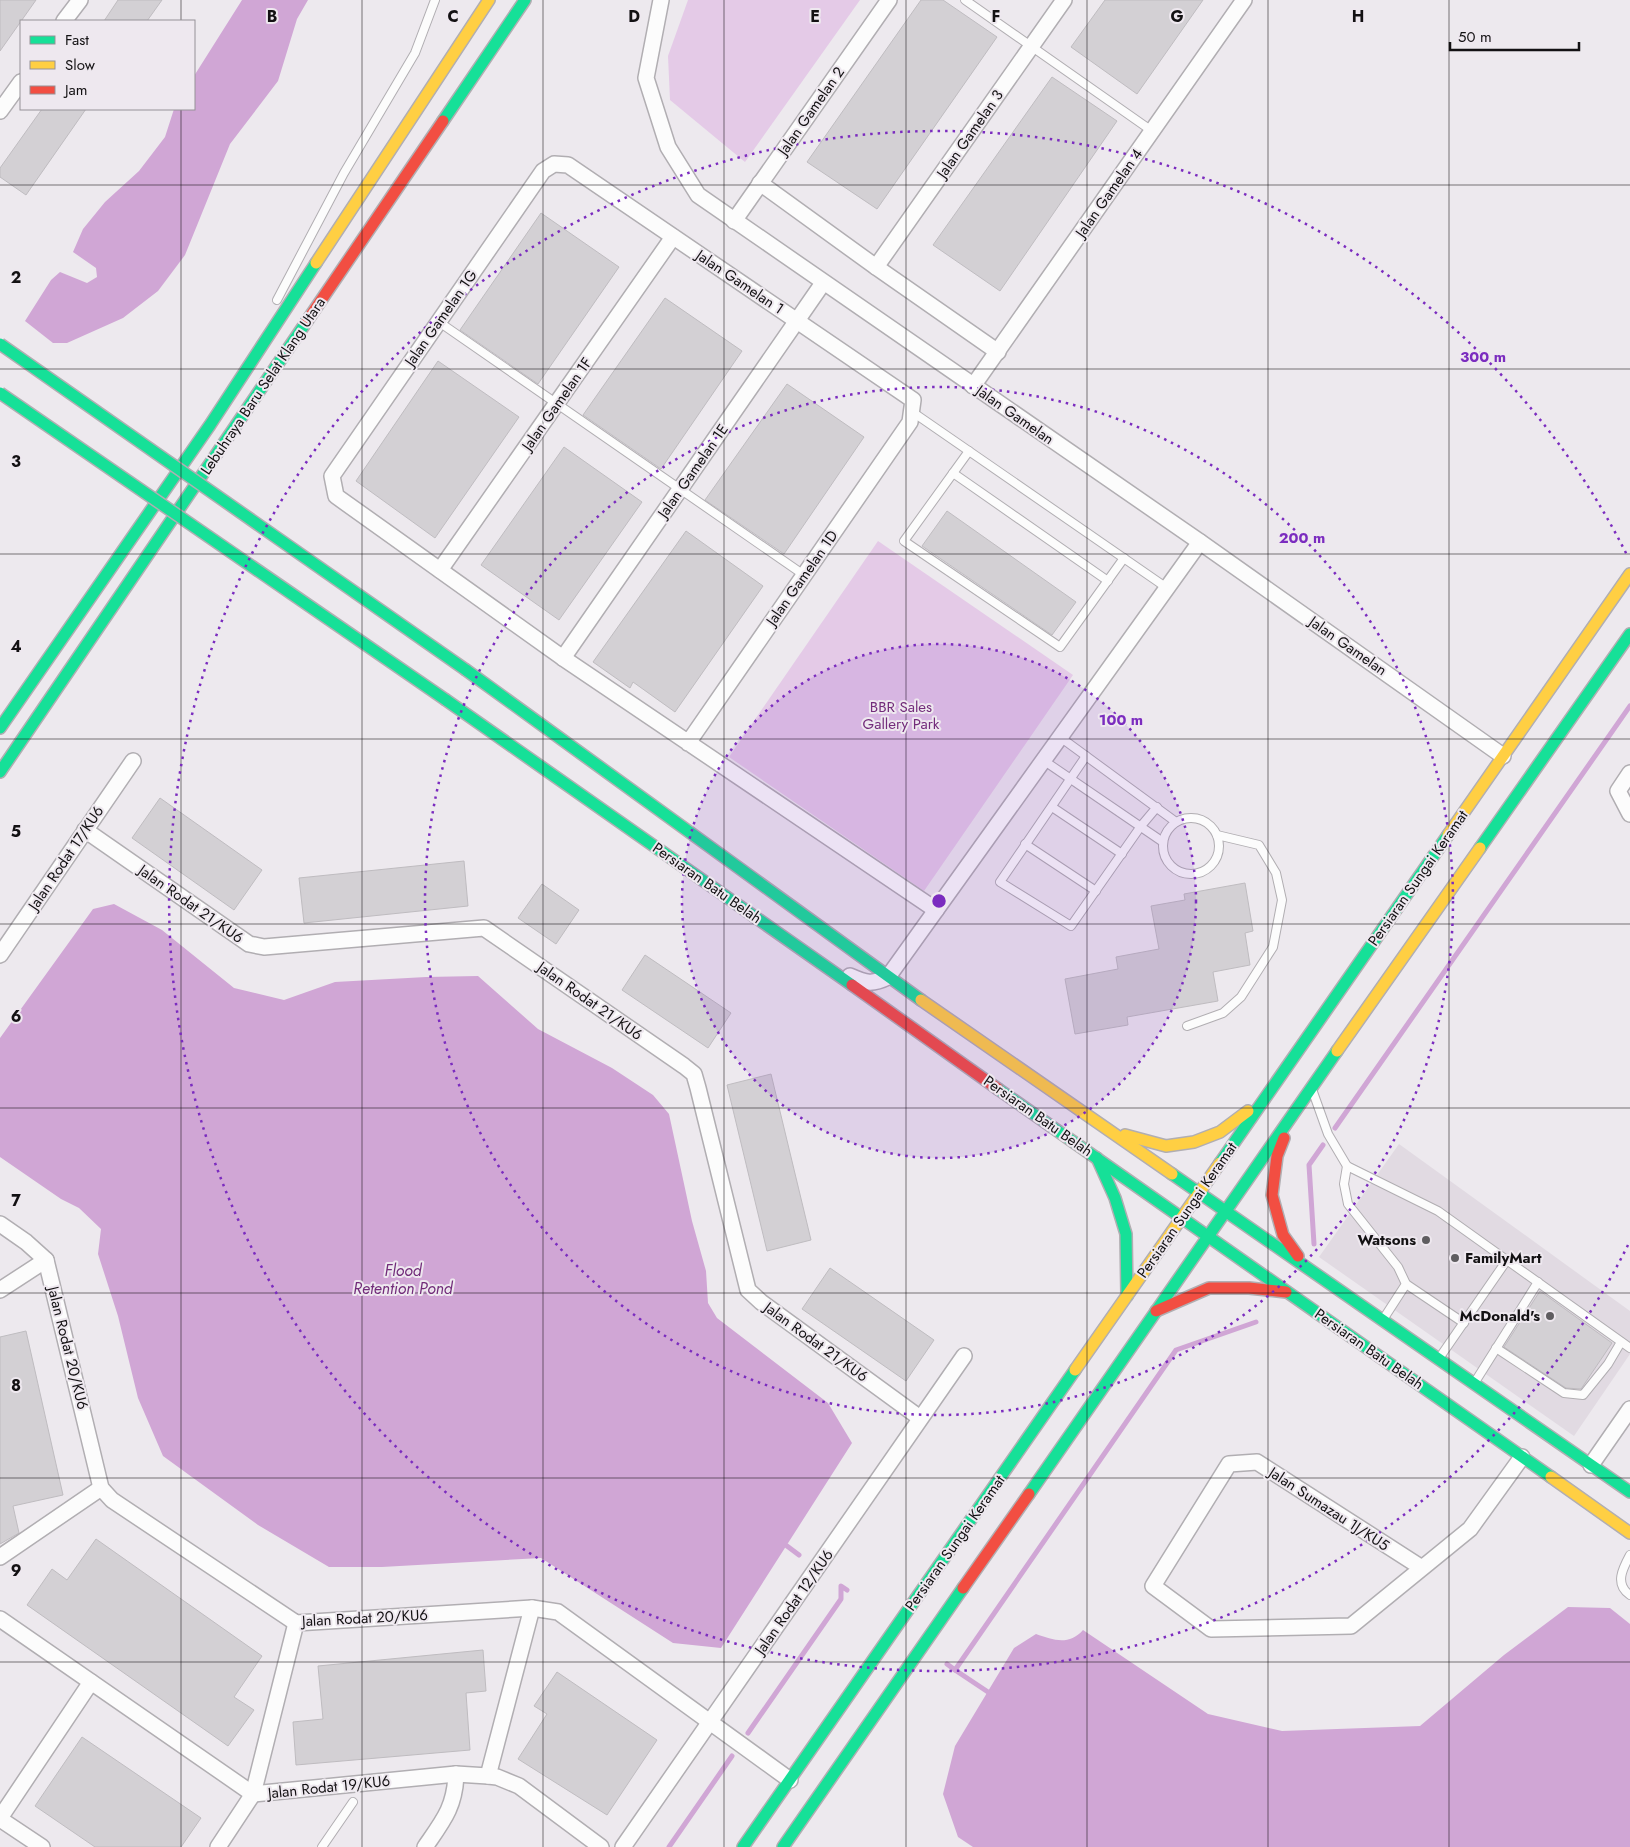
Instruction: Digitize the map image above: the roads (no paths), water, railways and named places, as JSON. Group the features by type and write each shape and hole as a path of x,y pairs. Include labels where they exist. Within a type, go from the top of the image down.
{"main road":[{"name":"Lebuhraya Baru Selat Klang Utara","path":"0,728 210,425 489,0"},
{"name":"Lebuhraya Baru Selat Klang Utara","path":"0,772 526,0"},
{"name":"Persiaran Batu Belah","path":"0,344 466,670 888,977 1630,1492"},
{"name":"Persiaran Batu Belah","path":"0,393 446,700 1630,1533"},
{"name":"Persiaran Sungai Keramat","path":"743,1847 1630,574"},
{"path":"783,1847 1225,1211 1630,634"},
{"path":"1110,1131 1166,1146 1194,1142 1220,1132 1266,1097"},
{"path":"1294,1114 1277,1156 1272,1195 1283,1235 1306,1268"},
{"path":"1097,1158 1115,1198 1126,1234 1127,1296"},
{"path":"1156,1311 1209,1288 1249,1288 1289,1293"}],"street":[{"path":"65,20 80,0"},
{"name":"Jalan Gamelan","path":"661,0 646,78 668,147 698,195 1200,542 1503,756"},
{"name":"Jalan Gamelan 2","path":"734,221 889,0"},
{"name":"Jalan Gamelan 3","path":"876,267 1064,0"},
{"name":"Jalan Gamelan 4","path":"974,386 1244,0"},
{"path":"0,111 20,83"},
{"name":"Jalan Gamelan 1","path":"554,164 568,165 914,400 912,412"},
{"name":"Jalan Gamelan 1G","path":"440,570 336,496 332,476 544,171 554,164"},
{"path":"760,183 998,352"},
{"name":"Jalan Gamelan 1F","path":"440,570 673,237"},
{"name":"Jalan Gamelan 1E","path":"564,658 823,283"},
{"name":"Jalan Gamelan 1D","path":"688,743 910,422 912,412"},
{"path":"822,964 866,983 878,982 888,977 1200,542"},
{"path":"440,570 564,658 936,910"},
{"name":"Jalan Rodat 17/KU6","path":"0,955 133,761"},
{"path":"1630,773 1618,791 1630,814"},
{"name":"Jalan Rodat 21/KU6","path":"85,830 249,944 264,947 484,928 684,1066 694,1074 748,1290 761,1302 920,1418"},
{"path":"0,1224 26,1242 46,1260 0,1290"},
{"name":"Jalan Rodat 20/KU6","path":"46,1260 102,1488 112,1500 296,1623 532,1608 558,1612 790,1780"},
{"name":"Jalan Rodat 12/KU6","path":"623,1847 964,1356"},
{"path":"1591,1465 1630,1409"},
{"name":"Jalan Sumazau 1J/KU5","path":"1422,1568 1257,1462 1229,1464 1153,1586 1211,1629 1351,1626 1470,1529 1522,1456"},
{"path":"0,1557 102,1488"},
{"path":"488,1776 532,1608"},
{"name":"Jalan Rodat 19/KU6","path":"0,1619 253,1794 456,1774 498,1777 519,1786 601,1847"},
{"path":"218,1847 253,1794 296,1623"},
{"path":"42,1847 0,1818 91,1682"},
{"path":"424,1847 440,1826 453,1803 456,1774"}],"lane":[{"path":"275,303 344,172 416,53 435,0"},
{"path":"965,0 1152,131"},
{"path":"439,322 804,575"},
{"path":"210,425 256,338"},
{"path":"912,412 1167,588"},
{"path":"969,451 904,541 1060,647 1124,558"},
{"path":"953,473 1108,581"},
{"path":"1060,737 1176,822"},
{"path":"1086,756 1000,882 1072,926 1141,826 1157,807"},
{"path":"1044,760 1163,842"},
{"path":"1052,807 1122,854"},
{"path":"1185,818 1195,818 1212,826 1220,844 1215,862 1208,869 1200,873 1190,874 1173,868 1167,860 1163,842 1166,834 1176,822 1185,818"},
{"path":"1187,1026 1223,1013 1240,997 1273,947 1282,900 1276,873 1259,845 1217,835"},
{"path":"1025,844 1096,891"},
{"path":"1312,1088 1328,1134 1348,1166 1438,1211 1630,1348"},
{"path":"1348,1166 1344,1184 1348,1204 1398,1267 1406,1284 1464,1323"},
{"path":"1438,1359 1507,1260"},
{"path":"1474,1384 1538,1282"},
{"path":"1382,1320 1406,1284"},
{"path":"1496,1348 1564,1393 1582,1395 1608,1364 1621,1342"},
{"path":"1630,1555 1622,1570 1620,1582 1630,1595"},
{"path":"322,1847 353,1802"}],"water":[{"path":"242,0 308,0 297,19 278,81 230,144 185,255 158,291 123,318 67,343 53,343 25,321 51,280 60,272 87,283 97,277 96,268 73,252 83,229 105,202 139,171 165,137 174,110 195,110 195,74"},
{"name":"Flood Retention Pond","path":"114,904 162,930 234,988 284,1000 335,982 478,976 538,1029 612,1068 653,1095 669,1114 692,1221 706,1271 708,1303 717,1318 828,1403 852,1443 721,1648 673,1643 541,1558 382,1567 329,1567 258,1525 163,1456 138,1398 118,1316 98,1254 101,1229 79,1208 61,1199 0,1157 0,1038 93,909"},
{"path":"1568,1607 1610,1608 1630,1624 1630,1847 973,1847 958,1837 943,1794 955,1746 1014,1648 1036,1634 1055,1640 1066,1640 1078,1635 1083,1630 1208,1714 1282,1731 1420,1726 1504,1655"}],"waterway":[{"path":"1335,1128 1630,706"},
{"path":"1314,1244 1309,1165 1323,1145"},
{"path":"988,1692 955,1670 1176,1350 1256,1322"},
{"path":"787,1546 799,1555"},
{"path":"748,1733 841,1599 841,1586 847,1590"},
{"path":"947,1664 955,1670"},
{"path":"669,1847 732,1756"}],"place":[{"name":"Watsons","path":"1426,1240"},
{"name":"FamilyMart","path":"1455,1258"},
{"name":"McDonald's","path":"1550,1316"}],"park label":[{"name":"BBR Sales Gallery Park","path":"901,716"}]}
